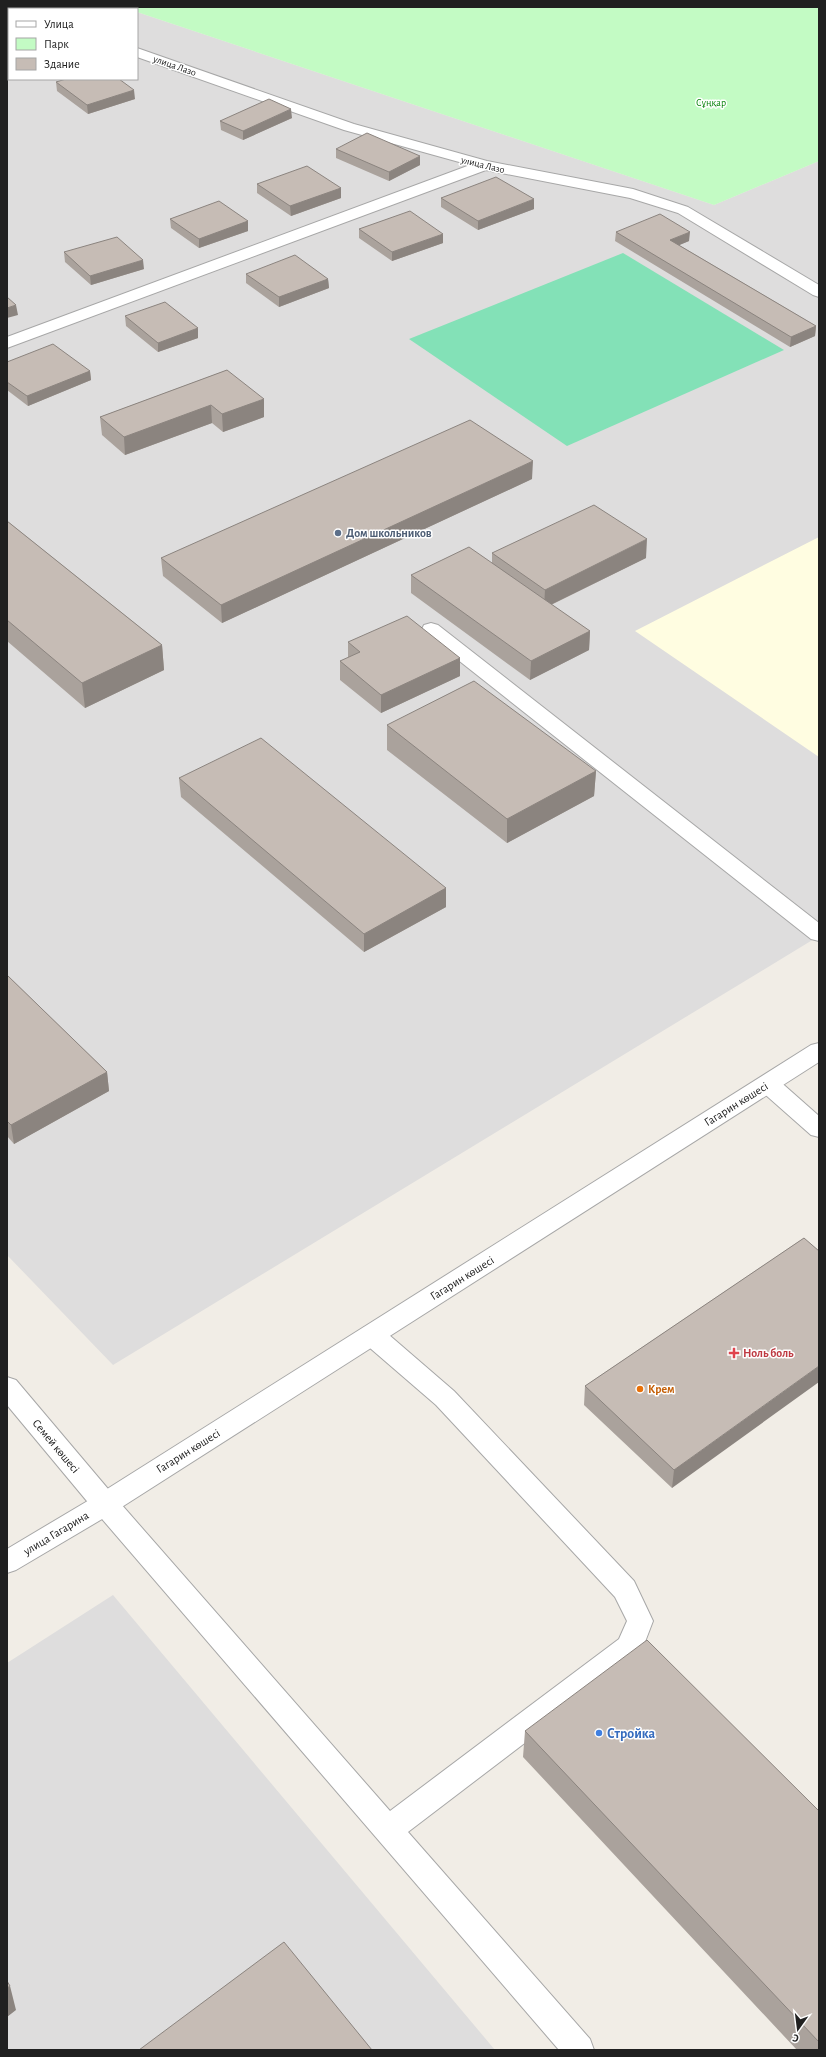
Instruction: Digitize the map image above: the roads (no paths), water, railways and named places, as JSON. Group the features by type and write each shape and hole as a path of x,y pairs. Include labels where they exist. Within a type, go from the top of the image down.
{"street":[{"name":"улица Лазо","path":"138,52 349,127 485,165 633,194 683,210 819,292"},
{"path":"7,343 485,165"},
{"path":"431,629 819,934"},
{"name":"Гагарин көшесі","path":"105,1504 819,1051"},
{"path":"768,1084 819,1129"},
{"path":"372,1335 445,1398 626,1589 640,1622 630,1647 388,1830"},
{"name":"Семей көшесі","path":"7,1387 105,1504 579,2050"},
{"name":"улица Гагарина","path":"7,1562 105,1504"}],"place":[{"name":"Дом школьников","path":"338,533"},
{"name":"Ноль боль","path":"734,1353"},
{"name":"Крем","path":"640,1389"},
{"name":"Стройка","path":"599,1733"}],"park label":[{"name":"Сұңқар","path":"711,102"}]}
